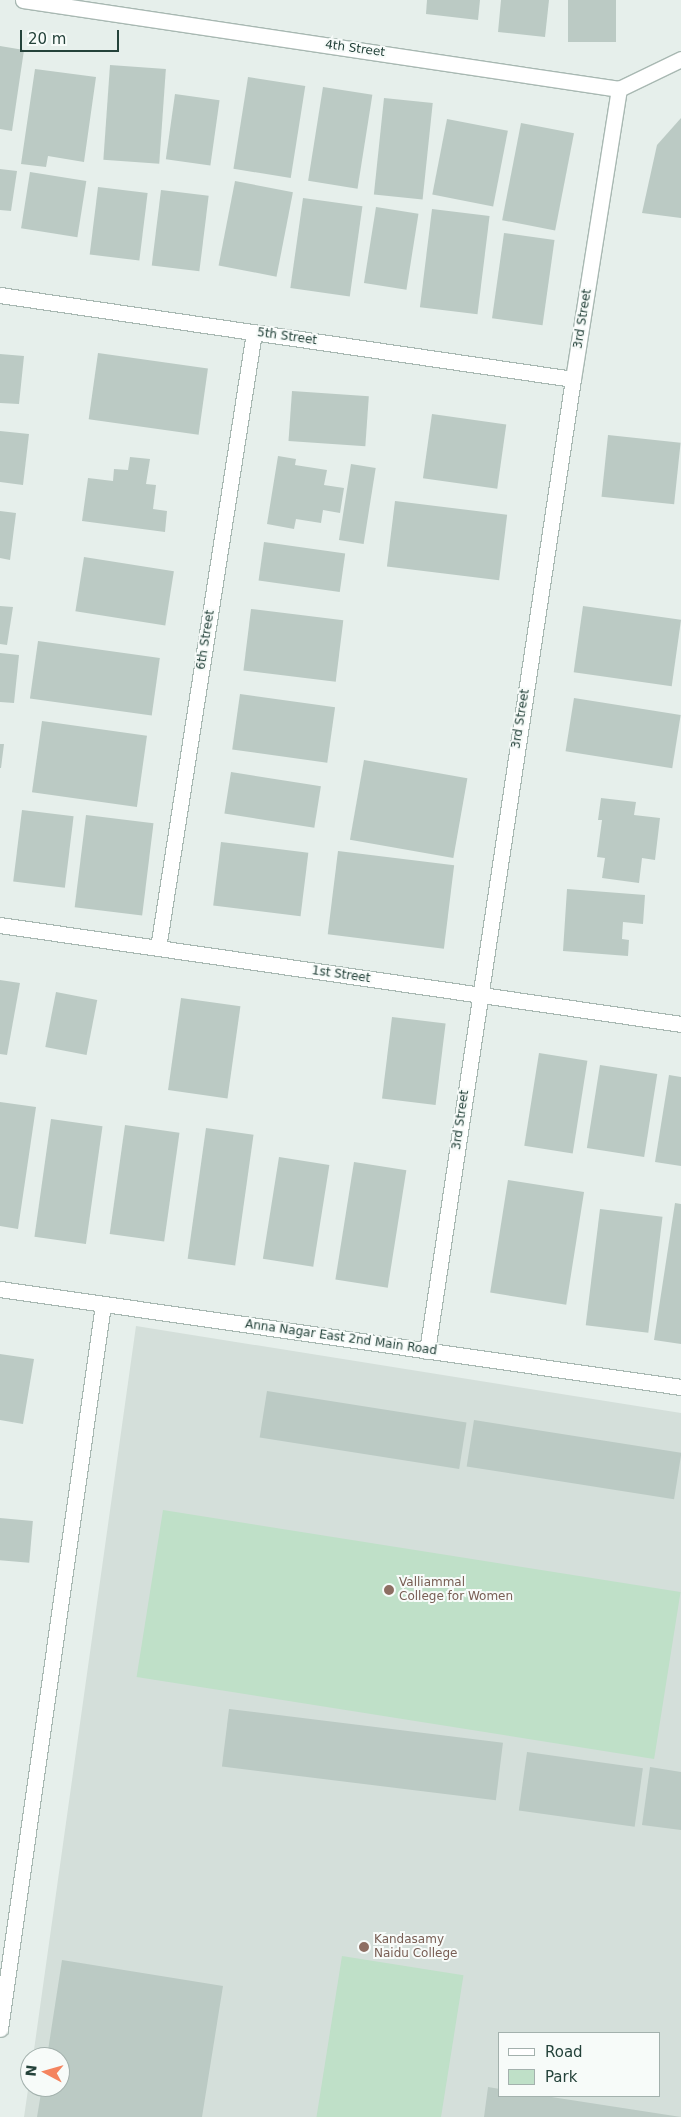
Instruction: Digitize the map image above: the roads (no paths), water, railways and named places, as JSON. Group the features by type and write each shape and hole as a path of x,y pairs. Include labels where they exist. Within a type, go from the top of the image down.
{"street":[{"name":"4th Street","path":"23,0 619,89"},
{"path":"619,89 681,59"},
{"name":"3rd Street","path":"427,1351 573,379 619,89"},
{"name":"5th Street","path":"0,295 573,379"},
{"name":"6th Street","path":"158,948 254,332"},
{"name":"1st Street","path":"0,925 681,1024"},
{"name":"Anna Nagar East 2nd Main Road","path":"0,1289 681,1387"},
{"path":"0,2029 103,1304"}],"place":[{"name":"Valliammal College for Women","path":"389,1590"},
{"name":"Kandasamy Naidu College","path":"364,1947"}]}
